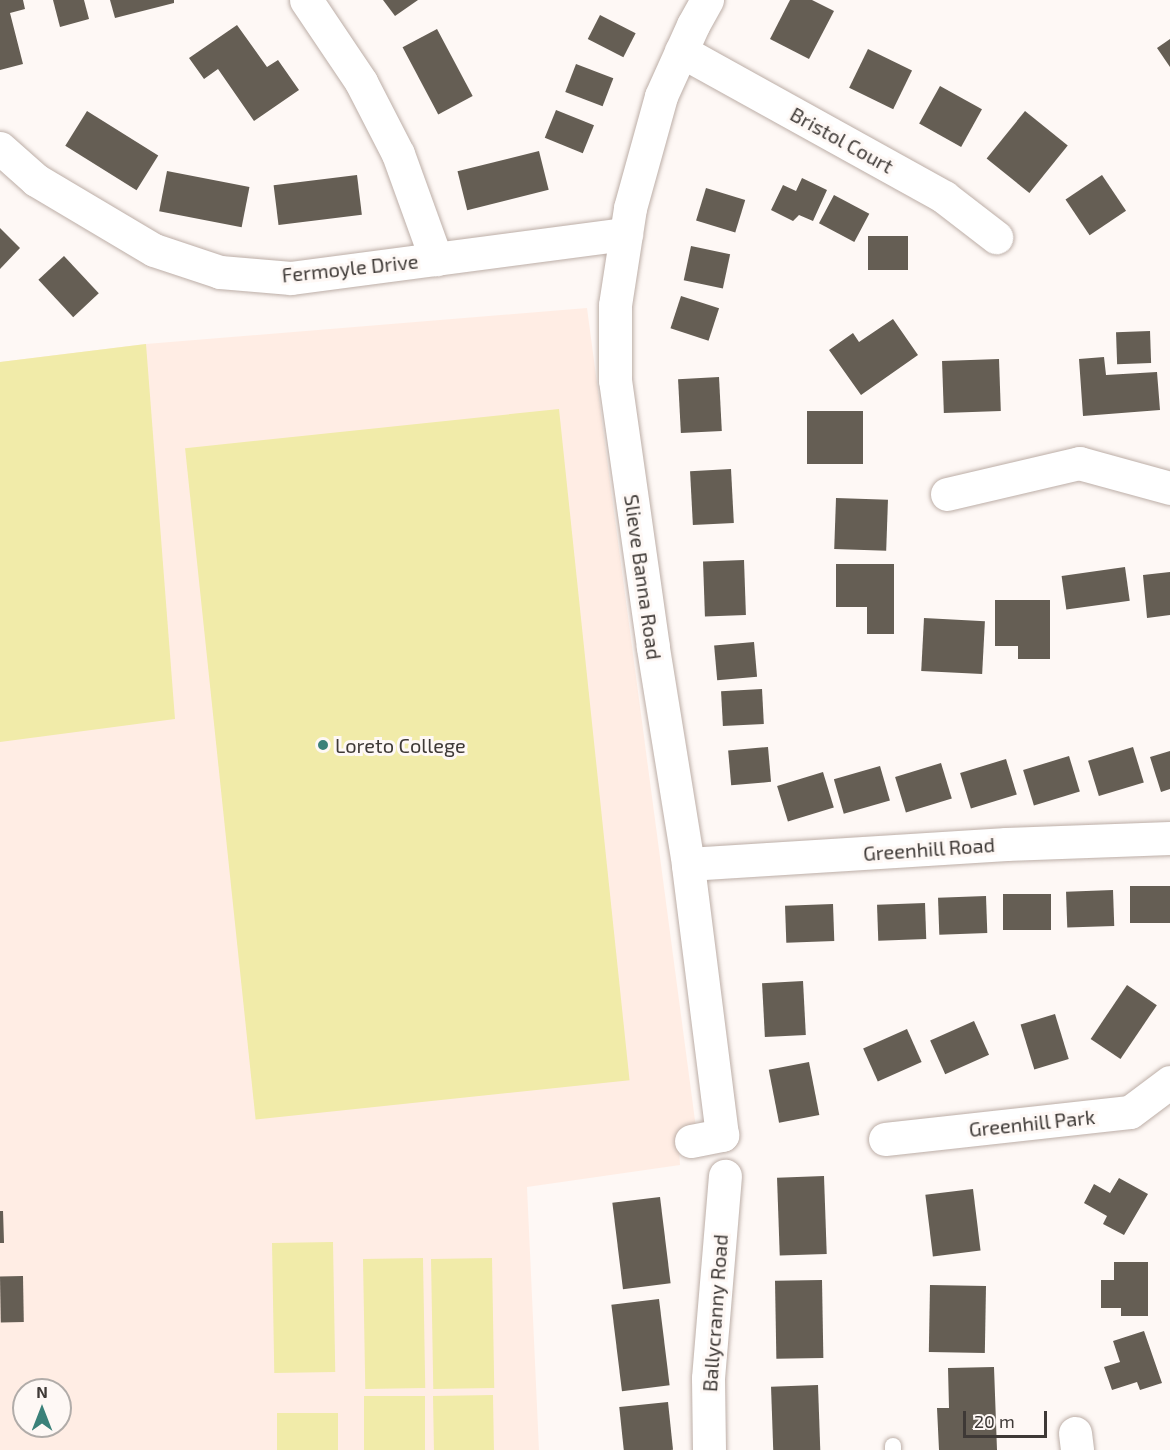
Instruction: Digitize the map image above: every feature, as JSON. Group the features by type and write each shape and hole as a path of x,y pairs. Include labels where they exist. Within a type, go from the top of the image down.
{"street":[{"path":"306,0 361,82 398,154 436,259"},
{"name":"Slieve Banna Road","path":"691,1141 723,1135 688,864 615,380 615,305 630,208 661,96 707,0"},
{"name":"Bristol Court","path":"681,51 944,197 996,237"},
{"name":"Fermoyle Drive","path":"0,148 36,180 154,250 220,272 291,278 626,234"},
{"path":"947,494 1079,462 1170,488"},
{"name":"Greenhill Road","path":"688,864 1006,844 1170,838"},
{"name":"Greenhill Park","path":"885,1139 1130,1112 1170,1082"},
{"name":"Ballycranny Road","path":"710,1450 708,1378 725,1176"}],"shaded area":[{"name":"Loreto College","path":"587,308 696,1128 678,1132 680,1165 527,1187 539,1450 0,1450 0,362 146,344"},
{"path":"146,344 175,719 0,742 0,362"},
{"path":"559,409 630,1080 256,1120 185,448"},
{"path":"333,1242 335,1372 274,1373 272,1243"},
{"path":"423,1258 425,1388 365,1389 363,1259"},
{"path":"492,1258 494,1388 433,1389 431,1259"},
{"path":"493,1395 494,1450 434,1450 433,1396"},
{"path":"364,1396 425,1396 425,1450 364,1450"},
{"path":"277,1413 338,1413 338,1450 277,1450"}],"building":[{"path":"0,0 23,0 25,9 10,13 23,64 0,70"},
{"path":"53,0 84,0 89,19 60,27"},
{"path":"110,0 174,0 174,3 115,18"},
{"path":"383,0 418,0 395,16"},
{"path":"790,0 812,0 834,11 809,59 770,39"},
{"path":"600,15 636,33 623,57 588,39"},
{"path":"237,25 267,67 278,60 299,90 254,121 218,69 204,79 189,58"},
{"path":"437,29 473,96 438,114 403,47"},
{"path":"1170,39 1170,67 1157,48"},
{"path":"868,49 912,70 893,109 849,88"},
{"path":"576,64 613,78 603,106 565,92"},
{"path":"940,86 982,109 961,147 919,124"},
{"path":"556,110 594,125 583,153 545,138"},
{"path":"87,111 158,156 137,190 65,146"},
{"path":"1025,111 1068,146 1029,193 987,158"},
{"path":"539,151 549,190 467,210 457,171"},
{"path":"167,171 249,187 242,227 159,211"},
{"path":"357,175 362,215 279,225 274,185"},
{"path":"1102,175 1126,211 1090,235 1066,200"},
{"path":"802,178 827,190 813,221 799,215 793,221 771,210 783,185 796,191"},
{"path":"706,188 745,200 735,233 696,221"},
{"path":"834,195 869,214 854,242 819,223"},
{"path":"0,228 20,248 0,269"},
{"path":"868,236 908,236 908,270 868,270"},
{"path":"691,246 730,254 723,289 684,280"},
{"path":"64,256 99,293 73,317 38,280"},
{"path":"681,296 719,308 709,341 670,328"},
{"path":"893,319 918,355 861,395 829,350 853,333 859,342"},
{"path":"1150,331 1151,363 1117,364 1116,332"},
{"path":"1104,357 1106,375 1157,372 1160,410 1083,416 1079,359"},
{"path":"999,359 1001,411 944,413 942,361"},
{"path":"719,377 722,431 681,433 678,379"},
{"path":"807,411 863,411 863,464 807,464"},
{"path":"731,469 734,523 693,525 690,471"},
{"path":"836,498 888,500 886,551 834,549"},
{"path":"744,560 746,615 705,616 703,561"},
{"path":"836,564 894,564 894,634 867,634 867,607 836,607"},
{"path":"1125,567 1130,601 1066,610 1062,576"},
{"path":"1170,572 1170,615 1147,618 1143,575"},
{"path":"995,600 1050,600 1050,659 1018,659 1018,646 995,646"},
{"path":"924,618 985,621 982,674 921,671"},
{"path":"754,642 757,677 717,680 714,645"},
{"path":"762,689 764,724 723,726 721,691"},
{"path":"768,747 771,782 731,785 728,750"},
{"path":"1133,747 1144,782 1099,796 1088,761"},
{"path":"1170,751 1170,789 1161,792 1150,757"},
{"path":"1069,756 1080,791 1034,805 1023,770"},
{"path":"1006,759 1017,794 971,808 960,773"},
{"path":"941,763 952,798 906,812 895,777"},
{"path":"880,766 890,801 844,814 834,779"},
{"path":"823,772 834,807 788,821 777,786"},
{"path":"1130,886 1170,886 1170,923 1130,923"},
{"path":"1113,890 1114,926 1067,928 1066,892"},
{"path":"1003,894 1051,894 1051,930 1003,930"},
{"path":"986,896 987,933 939,935 938,898"},
{"path":"925,903 926,939 878,941 877,905"},
{"path":"833,904 834,941 786,943 785,906"},
{"path":"803,981 806,1035 765,1037 762,983"},
{"path":"1127,985 1157,1005 1120,1059 1091,1039"},
{"path":"1055,1014 1069,1059 1034,1069 1021,1025"},
{"path":"974,1021 989,1055 945,1074 930,1041"},
{"path":"907,1029 922,1062 878,1081 863,1049"},
{"path":"809,1062 819,1115 779,1123 769,1070"},
{"path":"824,1176 827,1254 780,1256 777,1178"},
{"path":"1119,1178 1148,1194 1124,1235 1103,1224 1107,1216 1084,1203 1094,1184 1110,1193"},
{"path":"973,1189 981,1251 933,1256 925,1195"},
{"path":"660,1197 671,1283 623,1289 612,1203"},
{"path":"0,1211 3,1211 4,1243 0,1243"},
{"path":"1114,1262 1148,1262 1148,1316 1121,1316 1121,1308 1101,1308 1101,1280 1114,1280"},
{"path":"0,1276 23,1276 24,1322 1,1322"},
{"path":"822,1280 823,1358 776,1359 775,1281"},
{"path":"930,1285 986,1286 985,1353 929,1352"},
{"path":"659,1299 670,1385 622,1391 611,1305"},
{"path":"1144,1331 1162,1383 1140,1390 1137,1382 1112,1390 1104,1367 1120,1362 1113,1341"},
{"path":"994,1367 997,1450 939,1450 937,1408 949,1408 948,1368"},
{"path":"818,1385 820,1450 773,1450 771,1387"},
{"path":"668,1402 673,1450 624,1450 619,1407"}],"place":[{"name":"Loreto College","path":"323,745"}]}
